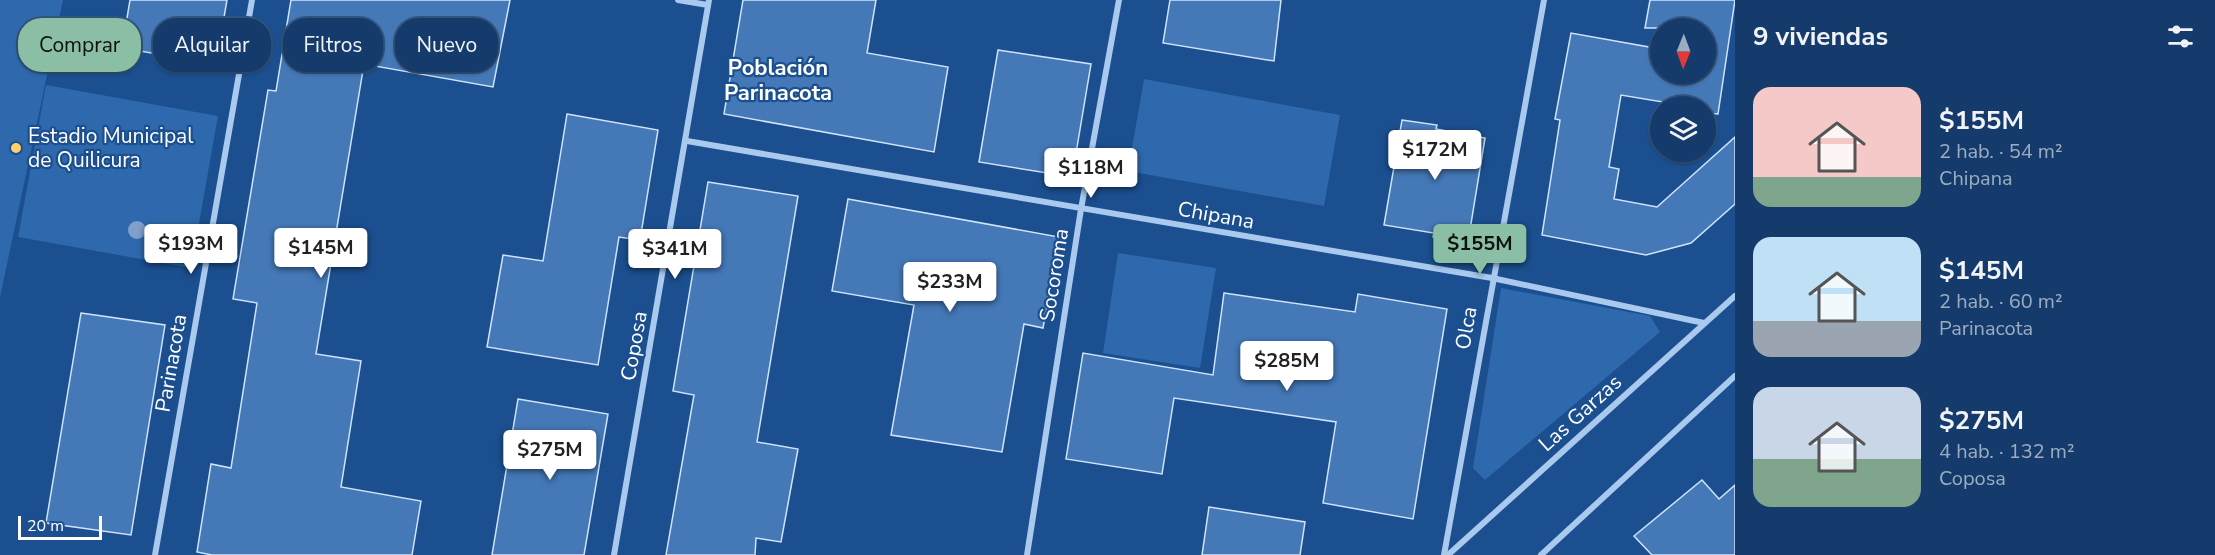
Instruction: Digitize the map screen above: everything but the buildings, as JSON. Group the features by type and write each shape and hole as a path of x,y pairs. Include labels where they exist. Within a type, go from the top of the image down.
{"street":[{"name":"Parinacota","path":"155,555 252,0"},
{"path":"678,0 709,3"},
{"name":"Socoroma","path":"1027,555 1081,209 1119,0"},
{"name":"Olca","path":"1446,555 1492,278 1544,0"},
{"name":"Coposa","path":"614,555 709,3"},
{"name":"Chipana","path":"687,141 1492,278 1704,323"},
{"name":"Las Garzas","path":"1446,555 1735,296"},
{"path":"1541,555 1735,376"}],"shaded area":[{"name":"Estadio Municipal de Quilicura","path":"0,0 63,0 59,18 18,18 18,72 48,72 0,297"},
{"path":"1144,79 1340,115 1324,206 1128,171"},
{"path":"46,85 218,116 191,268 18,237"},
{"path":"1118,253 1216,268 1200,368 1103,353"},
{"path":"1501,288 1650,316 1660,332 1485,480 1473,468"}],"place":[{"name":"Estadio Municipal de Quilicura","path":"16,148"}],"district":[{"name":"Población Parinacota","path":"778,80"}]}
